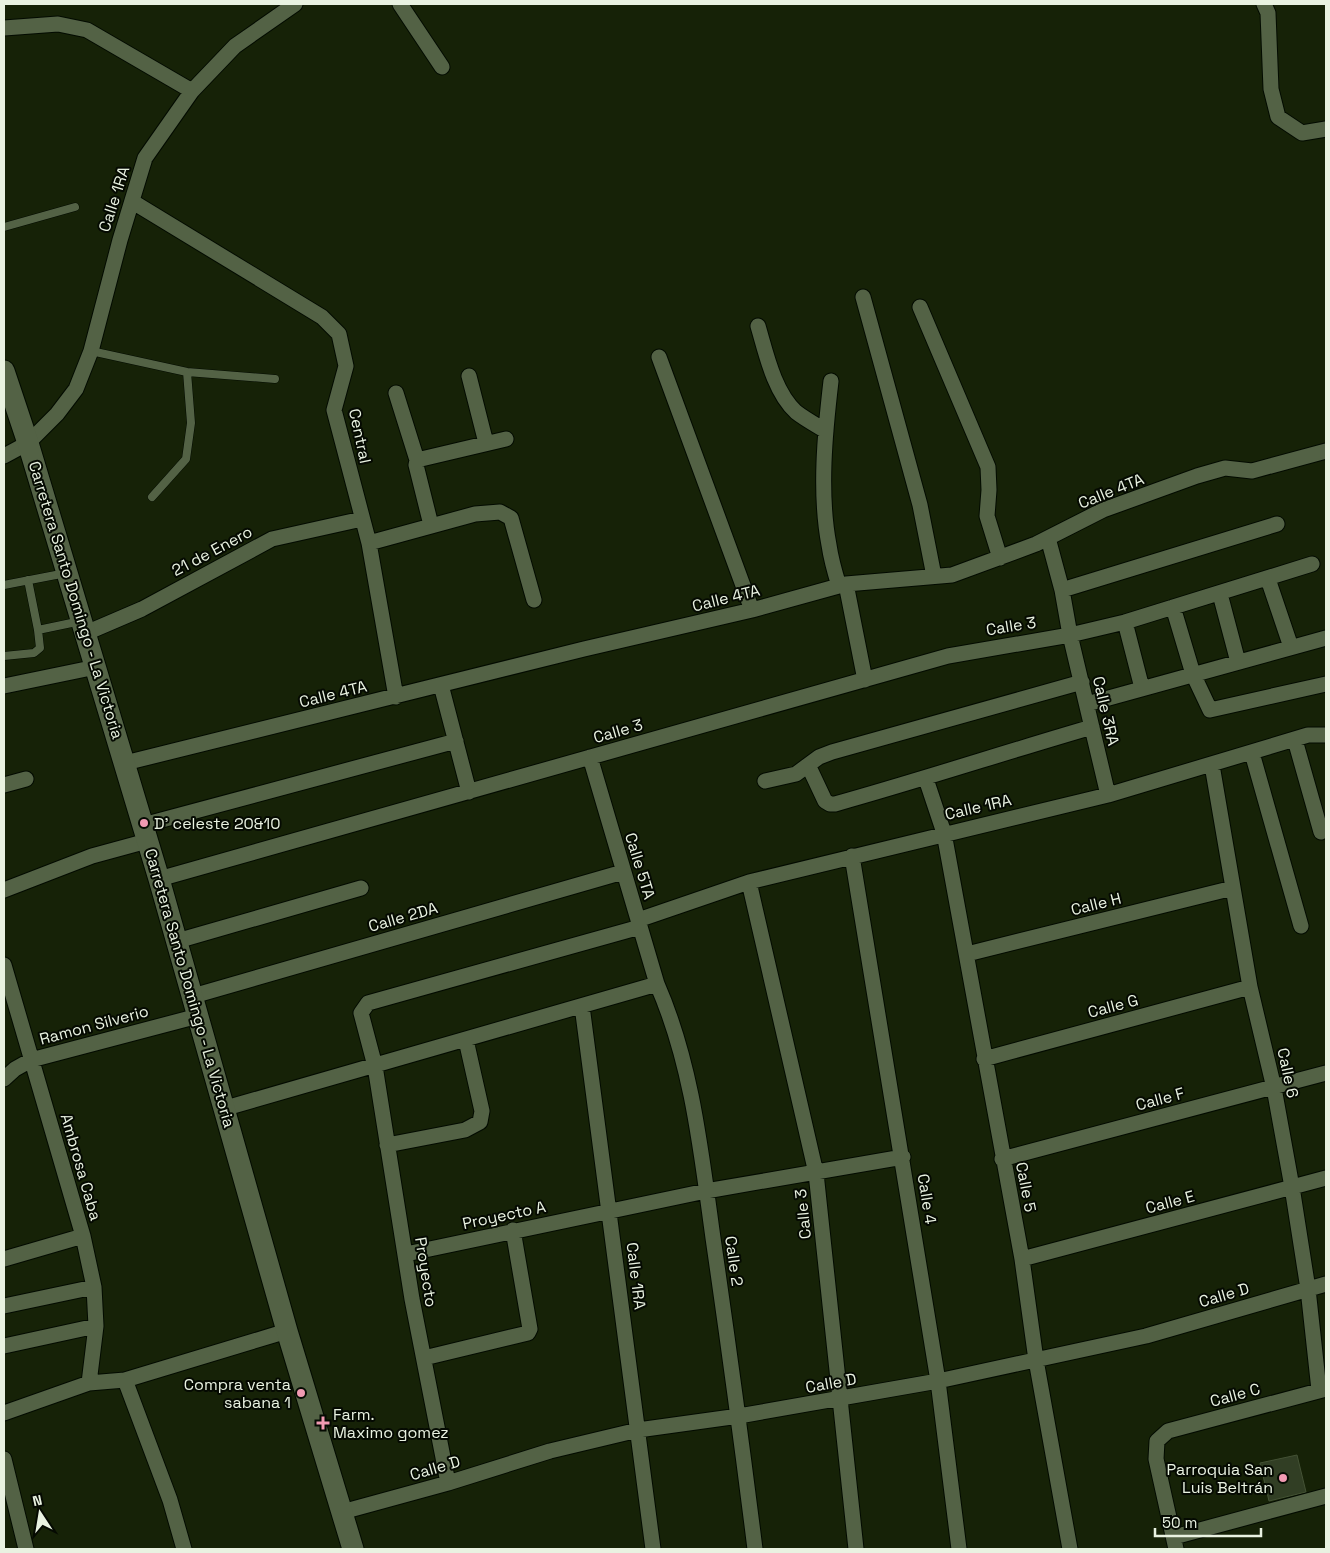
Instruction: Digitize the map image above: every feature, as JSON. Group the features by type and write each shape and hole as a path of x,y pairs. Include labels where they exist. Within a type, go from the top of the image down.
{"main road":[{"name":"Carretera Santo Domingo - La Victoria","path":"4,371 9,409 28,443 68,573 160,879 226,1108 287,1331 353,1549"}],"street":[{"name":"Calle 1RA","path":"4,456 28,443 57,414 76,389 91,351 120,240 145,158 192,91 235,46 295,4"},
{"path":"400,4 442,68"},
{"path":"1264,4 1268,13 1271,89 1278,117 1302,133 1326,129"},
{"path":"4,28 58,24 87,30 192,91"},
{"name":"Central","path":"132,202 322,317 339,334 346,366 334,410 369,543 396,697"},
{"path":"863,297 920,505 934,576"},
{"path":"920,307 988,467 987,516 1000,558"},
{"path":"758,326 769,362 782,392 795,411 826,431"},
{"path":"659,357 752,610"},
{"path":"468,376 486,443"},
{"path":"831,380 826,431 825,490 828,544 842,585 865,680"},
{"path":"396,393 417,460 416,465 431,525"},
{"path":"417,460 506,438"},
{"name":"Calle 4TA","path":"125,763 752,610 842,585 952,575 1048,538 1103,510 1197,476 1225,468 1252,471 1326,451"},
{"path":"369,543 474,514 500,512 512,518 534,600"},
{"name":"21 de Enero","path":"84,627 142,609 272,539 362,520"},
{"path":"1062,590 1277,524"},
{"name":"Calle 3RA","path":"1048,538 1062,590 1070,635 1108,795"},
{"name":"Calle 3","path":"160,879 975,650 1070,635 1125,622 1312,564"},
{"path":"1268,578 1291,647"},
{"path":"1220,594 1238,662"},
{"path":"1172,607 1193,674 1204,701 1212,711 1326,684"},
{"path":"1125,622 1142,688"},
{"path":"1087,704 1326,638"},
{"path":"4,686 96,667"},
{"path":"764,782 796,774 820,757 832,752 1082,682"},
{"path":"441,685 468,792"},
{"path":"809,766 825,801 830,804 926,779 1005,752 1092,727"},
{"name":"Calle 1RA","path":"375,1066 361,1013 368,1003 639,923 749,882 944,833 1108,795 1308,735 1326,735"},
{"path":"1295,740 1321,832"},
{"path":"4,890 145,833 456,741"},
{"path":"1252,753 1301,926"},
{"name":"Calle 5TA","path":"590,758 657,984"},
{"name":"Calle 6","path":"1212,765 1250,987 1274,1088 1292,1187 1323,1390"},
{"path":"4,785 26,779"},
{"name":"Calle 5","path":"926,779 944,833 967,954 1002,1159 1022,1259 1036,1360 1070,1549"},
{"name":"Calle 4","path":"852,856 903,1157 938,1381 959,1549"},
{"name":"Calle 2DA","path":"196,1006 624,872"},
{"name":"Calle 3","path":"749,882 816,1173 856,1549"},
{"path":"177,941 361,888"},
{"name":"Calle H","path":"967,954 1233,888"},
{"name":"Ambrosa Caba","path":"4,965 83,1236 94,1287 96,1326 88,1383"},
{"path":"226,1108 657,984"},
{"name":"Calle 2","path":"657,984 672,1018 694,1102 739,1416 755,1549"},
{"name":"Calle G","path":"984,1059 1250,987"},
{"name":"Ramon Silverio","path":"4,1079 15,1069 31,1060 196,1006"},
{"name":"Calle 1RA","path":"582,1006 653,1549"},
{"path":"387,1145 465,1130 480,1122 482,1111 466,1040"},
{"name":"Proyecto","path":"375,1066 424,1358 448,1483"},
{"name":"Calle F","path":"1002,1159 1326,1073"},
{"name":"Proyecto A","path":"406,1254 706,1191 903,1157"},
{"name":"Calle E","path":"1022,1259 1326,1178"},
{"path":"424,1358 528,1333 530,1329 513,1230"},
{"path":"4,1259 83,1236"},
{"name":"Calle D","path":"342,1512 448,1483 550,1451 638,1430 841,1400 938,1381 1146,1336 1326,1284"},
{"path":"4,1306 94,1287"},
{"path":"4,1346 96,1326"},
{"path":"4,1413 88,1383 124,1380 287,1331"},
{"path":"124,1380 170,1500 184,1549"},
{"name":"Calle C","path":"1175,1543 1156,1459 1157,1441 1168,1431 1323,1390"},
{"path":"4,1459 10,1511 26,1549"},
{"path":"1175,1543 1326,1496"}],"lane":[{"path":"4,226 75,208"},
{"path":"91,351 187,372 275,379"},
{"path":"152,496 186,459 191,423 187,372"},
{"path":"4,585 68,573"},
{"path":"4,656 34,653 40,648 41,640 28,580"},
{"path":"38,630 84,627"}],"building":[{"name":"Parroquia San Luis Beltrán","path":"1297,1455 1306,1492 1269,1501 1260,1463"}],"place":[{"name":"D’ celeste 20&10","path":"144,823"},
{"name":"Compra venta sabana 1","path":"301,1393"},
{"name":"Farm. Maximo gomez","path":"323,1423"},
{"name":"Parroquia San Luis Beltrán","path":"1283,1478"}]}
